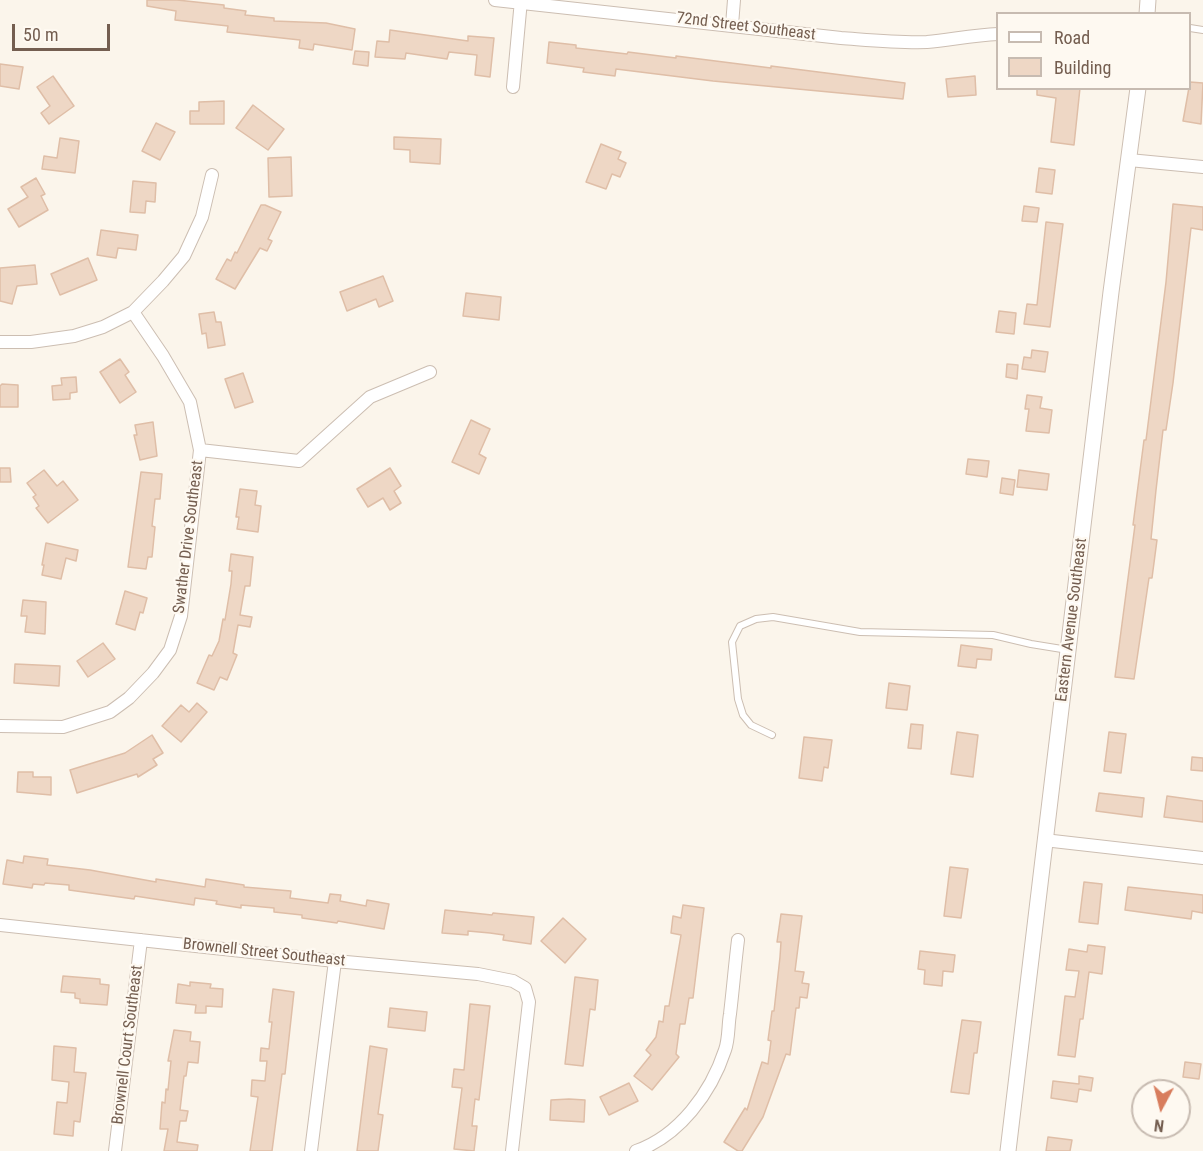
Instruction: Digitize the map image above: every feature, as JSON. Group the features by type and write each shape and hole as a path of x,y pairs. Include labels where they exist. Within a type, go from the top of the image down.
{"street":[{"name":"72nd Street Southeast","path":"495,0 894,42 928,42 979,34 996,34"},
{"path":"732,25 734,0"},
{"path":"513,87 521,1"},
{"name":"Eastern Avenue Southeast","path":"1008,1151 1044,840 1138,90"},
{"path":"1129,159 1203,168"},
{"path":"0,342 31,342 74,336 104,327 133,312 184,256 202,217 212,175"},
{"name":"Swather Drive Southeast","path":"0,726 63,727 110,712 129,698 153,673 170,650 181,616 200,450 190,402 163,356 133,312"},
{"path":"200,450 299,461 370,397 430,372"},
{"path":"1044,840 1203,858"},
{"name":"Brownell Street Southeast","path":"0,925 478,974 513,981 525,988 529,1002 512,1151"},
{"name":"Brownell Court Southeast","path":"115,1151 141,940"},
{"path":"636,1151 668,1135 685,1119 711,1082 726,1049 738,940"},
{"path":"311,1151 335,961"}],"lane":[{"path":"772,735 751,725 743,715 738,699 732,642 740,626 756,619 773,617 860,632 993,635 1069,650"}],"building":[{"path":"147,0 177,0 224,5 224,8 246,11 245,15 274,18 274,21 326,23 355,29 352,50 314,44 313,50 299,48 300,40 227,32 228,26 175,20 176,11 147,6"},
{"path":"390,30 468,41 468,36 494,38 490,77 475,75 477,55 449,52 447,59 406,53 405,59 375,57 377,41 389,42"},
{"path":"549,42 576,45 576,48 627,54 628,52 676,58 676,56 905,83 903,99 713,81 616,69 615,76 583,72 584,68 547,63"},
{"path":"355,51 369,52 368,66 353,64"},
{"path":"0,64 23,67 19,89 0,86"},
{"path":"53,76 74,106 49,124 41,113 50,106 37,87"},
{"path":"975,76 976,95 948,97 946,79"},
{"path":"1191,82 1203,83 1201,124 1183,121"},
{"path":"1037,90 1080,90 1074,145 1051,142 1056,98 1037,95"},
{"path":"224,101 224,124 190,124 190,111 199,111 199,102"},
{"path":"253,105 284,129 268,150 236,128"},
{"path":"156,123 175,132 160,160 142,151"},
{"path":"394,137 441,139 440,164 410,162 410,150 394,149"},
{"path":"60,138 79,141 75,173 42,169 44,156 57,158"},
{"path":"601,144 621,152 618,159 626,163 620,177 612,174 606,189 586,182"},
{"path":"291,157 292,196 269,197 268,158"},
{"path":"1039,168 1055,170 1052,194 1036,192"},
{"path":"36,178 45,194 41,196 48,210 19,227 8,209 28,197 21,187"},
{"path":"133,181 156,183 155,202 146,201 145,213 130,212"},
{"path":"1173,204 1203,207 1203,230 1191,228 1173,383 1166,430 1163,430 1156,490 1151,539 1157,540 1134,679 1115,677 1166,282"},
{"path":"261,205 281,212 268,239 272,241 267,251 260,248 235,289 216,279 227,259 231,261 235,252 237,253"},
{"path":"1024,206 1039,208 1037,222 1022,221"},
{"path":"1046,222 1063,224 1050,327 1024,324 1027,304 1037,305"},
{"path":"101,230 138,235 136,250 118,248 116,258 97,255"},
{"path":"88,258 97,280 60,295 51,274"},
{"path":"35,265 37,284 17,286 12,304 0,301 0,268"},
{"path":"383,276 393,301 379,307 376,299 347,311 340,292"},
{"path":"466,293 501,297 499,320 463,316"},
{"path":"999,311 1016,313 1014,334 996,332"},
{"path":"214,312 216,322 221,322 225,345 208,348 206,333 202,334 199,314"},
{"path":"1032,350 1048,352 1045,372 1022,369 1024,357 1031,358"},
{"path":"120,359 129,372 125,375 136,392 120,403 100,372"},
{"path":"1007,364 1018,365 1017,379 1006,377"},
{"path":"243,373 253,402 235,408 225,379"},
{"path":"76,377 77,392 70,393 70,399 53,400 52,386 62,385 61,378"},
{"path":"2,384 18,385 18,407 0,407 0,386"},
{"path":"1027,395 1042,397 1040,408 1052,410 1049,433 1026,431 1029,409 1025,409"},
{"path":"471,420 490,429 479,454 486,458 479,474 452,462"},
{"path":"153,422 157,456 140,460 134,435 137,435 135,425"},
{"path":"968,459 989,461 987,477 966,474"},
{"path":"0,468 10,468 11,482 0,482"},
{"path":"390,468 401,486 394,491 401,503 390,510 383,498 368,507 357,489"},
{"path":"44,470 57,486 63,481 78,500 48,523 36,508 39,506 33,497 36,495 27,483"},
{"path":"1019,470 1049,474 1047,490 1017,487"},
{"path":"141,472 162,474 160,499 155,499 152,557 148,557 146,569 128,567"},
{"path":"1002,478 1015,480 1013,495 1000,493"},
{"path":"240,489 257,491 255,505 261,506 258,532 237,529 239,517 236,517"},
{"path":"46,543 78,550 76,561 66,558 61,579 42,575"},
{"path":"231,554 253,557 250,586 245,586 240,615 252,617 250,627 238,625 233,653 237,655 227,680 220,677 214,690 197,683 209,655 212,656 219,641 223,619 225,620 231,584 232,571 229,571"},
{"path":"125,591 147,598 135,630 116,624"},
{"path":"23,600 46,602 45,634 25,632 27,616 21,616"},
{"path":"103,643 115,659 88,677 77,661"},
{"path":"961,645 992,649 991,660 977,659 976,668 958,666"},
{"path":"15,664 60,666 59,686 14,683"},
{"path":"889,683 910,686 907,710 886,708"},
{"path":"197,703 207,712 181,742 162,726 181,705 189,712"},
{"path":"911,724 923,725 921,749 908,748"},
{"path":"957,732 978,735 973,777 951,774"},
{"path":"1109,732 1126,734 1121,773 1104,771"},
{"path":"152,735 163,753 153,759 157,765 138,777 137,774 77,793 70,770 125,753"},
{"path":"804,737 832,740 828,768 824,767 822,781 799,778"},
{"path":"1192,757 1203,758 1203,771 1191,770"},
{"path":"18,772 33,772 33,777 51,777 51,795 17,792"},
{"path":"1099,793 1144,798 1142,817 1096,811"},
{"path":"1167,796 1203,801 1203,822 1164,817"},
{"path":"24,856 48,859 47,865 156,882 156,879 205,887 206,879 244,885 244,887 291,891 290,898 328,903 330,894 341,895 340,901 366,906 367,900 389,904 384,929 338,921 337,923 302,918 302,915 274,912 274,908 241,905 241,908 195,898 194,905 135,896 134,899 69,890 69,885 45,883 44,885 33,884 32,888 3,884 7,860 23,863"},
{"path":"950,867 968,869 961,918 944,916"},
{"path":"1084,882 1102,884 1098,924 1079,922"},
{"path":"1128,887 1203,895 1203,913 1192,911 1191,919 1125,910"},
{"path":"683,905 704,908 693,998 689,998 685,1024 680,1024 676,1054 679,1057 652,1090 634,1076 651,1055 646,1050 656,1037 659,1021 663,1022 665,1006 669,1006 681,935 671,933 673,916 681,918"},
{"path":"445,910 534,917 531,944 503,940 504,935 490,933 468,931 468,935 442,933"},
{"path":"781,914 802,916 795,971 804,972 802,983 809,984 807,998 800,997 799,1008 796,1008 790,1055 786,1054 763,1117 742,1151 738,1151 724,1142 745,1108 747,1110 762,1062 768,1064 771,1041 768,1040 780,957 781,942 777,942"},
{"path":"563,918 586,939 565,963 541,941"},
{"path":"1088,945 1105,947 1102,974 1089,972 1075,1057 1058,1055 1065,996 1075,997 1079,971 1066,970 1069,949 1087,952"},
{"path":"920,951 955,955 953,972 943,971 942,986 924,984 925,970 918,969"},
{"path":"63,976 100,979 100,984 109,985 107,1005 80,1003 80,999 75,998 75,993 61,992"},
{"path":"575,977 598,980 595,1010 590,1009 583,1066 565,1064"},
{"path":"190,982 211,984 210,988 223,989 222,1007 206,1006 206,1013 195,1013 196,1005 176,1003 178,984 190,986"},
{"path":"273,989 294,992 285,1074 282,1074 272,1151 250,1151 258,1097 251,1096 252,1080 265,1081 267,1061 260,1061 261,1048 269,1049"},
{"path":"470,1004 490,1006 479,1100 475,1099 472,1126 477,1126 474,1151 454,1149 462,1088 452,1087 454,1069 464,1070"},
{"path":"390,1008 427,1012 425,1031 388,1027"},
{"path":"962,1020 981,1022 977,1053 974,1053 969,1094 951,1092"},
{"path":"174,1030 191,1032 190,1041 200,1042 198,1063 188,1062 186,1076 184,1076 180,1110 188,1111 186,1121 180,1121 177,1142 198,1145 197,1151 164,1151 168,1129 160,1129 162,1102 165,1103 166,1089 168,1090 171,1061 168,1061"},
{"path":"54,1046 76,1048 74,1072 86,1073 80,1122 74,1121 73,1136 54,1134 57,1102 67,1103 69,1082 52,1080"},
{"path":"370,1046 387,1049 378,1114 383,1115 378,1151 357,1151"},
{"path":"1185,1062 1201,1064 1199,1079 1183,1077"},
{"path":"1079,1076 1093,1078 1091,1091 1079,1089 1077,1102 1051,1098 1053,1081 1079,1084"},
{"path":"629,1083 638,1101 609,1115 600,1097"},
{"path":"551,1100 585,1100 584,1122 550,1120"},
{"path":"1048,1137 1072,1140 1070,1151 1046,1151"}]}
